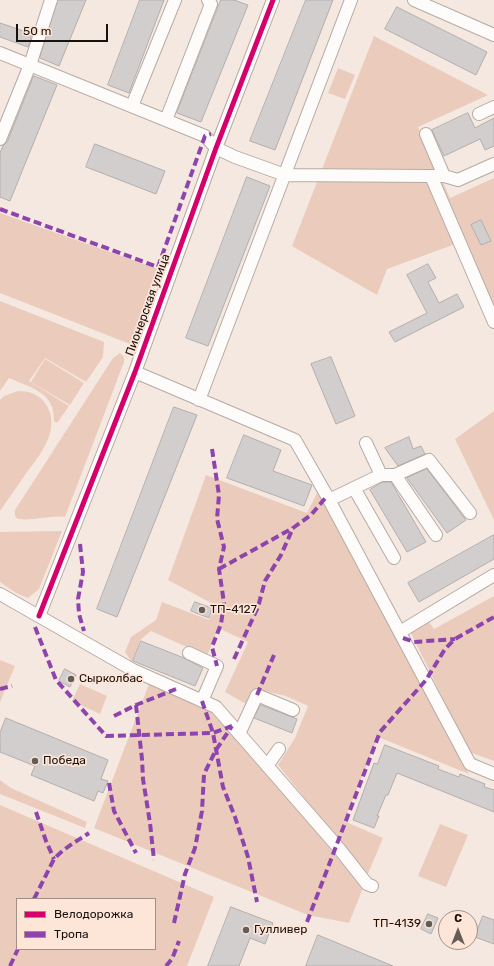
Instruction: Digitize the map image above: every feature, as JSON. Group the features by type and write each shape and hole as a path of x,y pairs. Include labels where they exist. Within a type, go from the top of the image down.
{"street":[{"path":"0,139 30,65 51,0"},
{"path":"132,106 175,0"},
{"path":"166,120 211,4 208,0"},
{"name":"Пионерская улица","path":"39,616 135,372 216,148 273,0"},
{"path":"199,400 351,0"},
{"path":"414,0 494,35"},
{"path":"0,52 205,136 216,148 235,157 285,175 444,176 458,180 494,164"},
{"path":"479,114 494,107"},
{"path":"426,134 444,176"},
{"path":"431,176 494,322"},
{"path":"135,372 295,440 329,500 470,764 494,774"},
{"path":"366,443 381,475"},
{"path":"329,500 381,475 394,475 429,460 470,513"},
{"path":"394,475 436,535"},
{"path":"354,488 394,558"},
{"path":"400,632 494,575"},
{"path":"0,594 133,670 216,707 337,846 367,884 372,886"},
{"path":"189,653 217,666 202,701"},
{"path":"239,734 257,695 293,710"},
{"path":"267,766 279,749"}],"shaded area":[{"path":"374,36 488,95 418,127 450,198 494,178 494,316 461,242 387,269 377,295 292,246"},
{"path":"338,68 355,75 345,99 328,93"},
{"path":"0,213 158,269 130,344 0,293"},
{"path":"0,301 104,342 103,357 86,382 45,358 29,381 69,406 57,423 54,421 53,411 46,397 33,388 9,378 0,391"},
{"path":"120,353 124,357 124,362 65,517 18,519 15,516 15,510 113,358"},
{"path":"45,359 84,383 70,405 31,382"},
{"path":"18,391 31,393 38,396 45,402 51,415 50,434 42,451 0,511 0,400 4,396"},
{"path":"494,411 494,520 455,439"},
{"path":"206,475 307,513 318,491 469,774 378,737 344,821 383,838 367,876 278,765 295,738 308,706 286,696 255,689 246,704 225,692 248,642 218,628 207,656 151,631 140,640 132,662 125,652 131,637 156,620 162,602 209,620 215,605 168,580"},
{"path":"62,531 39,589 28,598 16,593 0,582 0,532"},
{"path":"494,596 494,761 469,752 411,633 429,622 434,629"},
{"path":"0,660 15,666 0,702"},
{"path":"80,684 107,696 100,714 72,701"},
{"path":"149,684 217,714 363,888 349,923 308,915 94,828"},
{"path":"0,780 11,788 87,822 85,828 0,794"},
{"path":"0,805 214,897 187,966 0,966"},
{"path":"440,824 468,835 446,887 418,876"}],"building":[{"path":"58,0 86,0 59,66 40,58"},
{"path":"140,0 164,0 129,93 108,85"},
{"path":"221,0 234,0 248,5 201,122 177,113"},
{"path":"306,0 333,0 275,150 250,141"},
{"path":"397,7 487,52 476,75 385,29"},
{"path":"0,23 32,34 28,47 0,37"},
{"path":"34,76 57,85 10,201 0,197 0,153 3,146 7,142"},
{"path":"468,113 475,128 494,118 494,146 485,150 480,139 444,156 432,130"},
{"path":"95,144 165,171 156,194 86,167"},
{"path":"247,177 270,186 208,346 186,338"},
{"path":"481,220 491,241 481,245 471,225"},
{"path":"428,264 436,278 428,282 439,303 457,294 464,307 395,342 389,332 427,313 407,275"},
{"path":"331,357 355,416 336,424 311,364"},
{"path":"174,407 197,415 117,617 97,609"},
{"path":"244,435 281,450 273,471 312,485 304,506 227,478"},
{"path":"409,437 413,449 421,446 425,454 398,466 385,448"},
{"path":"427,469 466,520 447,533 407,478"},
{"path":"383,482 391,482 426,542 407,552 370,490"},
{"path":"494,535 494,559 419,602 408,583"},
{"name":"ТП-4127","path":"195,602 212,608 209,618 191,611"},
{"path":"141,641 184,658 203,668 195,686 133,661"},
{"path":"65,669 76,675 70,687 59,681"},
{"path":"261,705 297,719 292,733 254,718"},
{"path":"6,718 108,760 101,779 108,781 103,793 98,791 94,801 31,775 35,766 0,752 0,733"},
{"path":"385,745 439,766 438,769 459,777 460,774 485,784 484,787 494,790 494,812 397,773 377,816 379,816 374,828 353,820 374,763 377,764"},
{"name":"Гулливер","path":"231,907 273,923 265,944 250,938 239,966 208,966"},
{"name":"ТП-4139","path":"428,914 438,918 431,934 421,929"},
{"path":"483,916 494,920 494,944 478,938 478,929"},
{"path":"318,935 393,966 306,966"}],"marked path":[{"path":"0,209 158,267 205,136 211,134"},
{"path":"212,449 219,495 217,519 224,547 219,569 224,603 221,624 212,647 217,666"},
{"path":"234,659 258,607 265,581 281,555 293,528 311,515 327,496"},
{"path":"219,569 293,528"},
{"path":"80,544 83,572 78,599 79,614 84,631"},
{"path":"307,922 380,732 426,680 445,649 455,639 494,617"},
{"path":"35,627 56,680 106,736 213,733 232,726"},
{"path":"403,638 414,642 455,639"},
{"path":"257,695 274,655"},
{"path":"0,689 12,686"},
{"path":"114,716 136,705 176,689"},
{"path":"202,701 213,733 223,787 235,817 248,857 257,902"},
{"path":"136,705 143,779 154,860"},
{"path":"174,923 185,874 195,848 202,811 204,774 216,750 232,726"},
{"path":"109,783 114,811 136,853"},
{"path":"36,812 54,859"},
{"path":"34,898 54,859 66,848 89,833"},
{"path":"166,966 172,959 179,941"},
{"path":"10,966 18,950"}],"cycle path":[{"path":"39,616 135,372 216,148 273,0"}],"place":[{"name":"ТП-4127","path":"202,610"},
{"name":"Сырколбас","path":"71,679"},
{"name":"Победа","path":"35,761"},
{"name":"ТП-4139","path":"429,924"},
{"name":"Гулливер","path":"246,930"}]}
